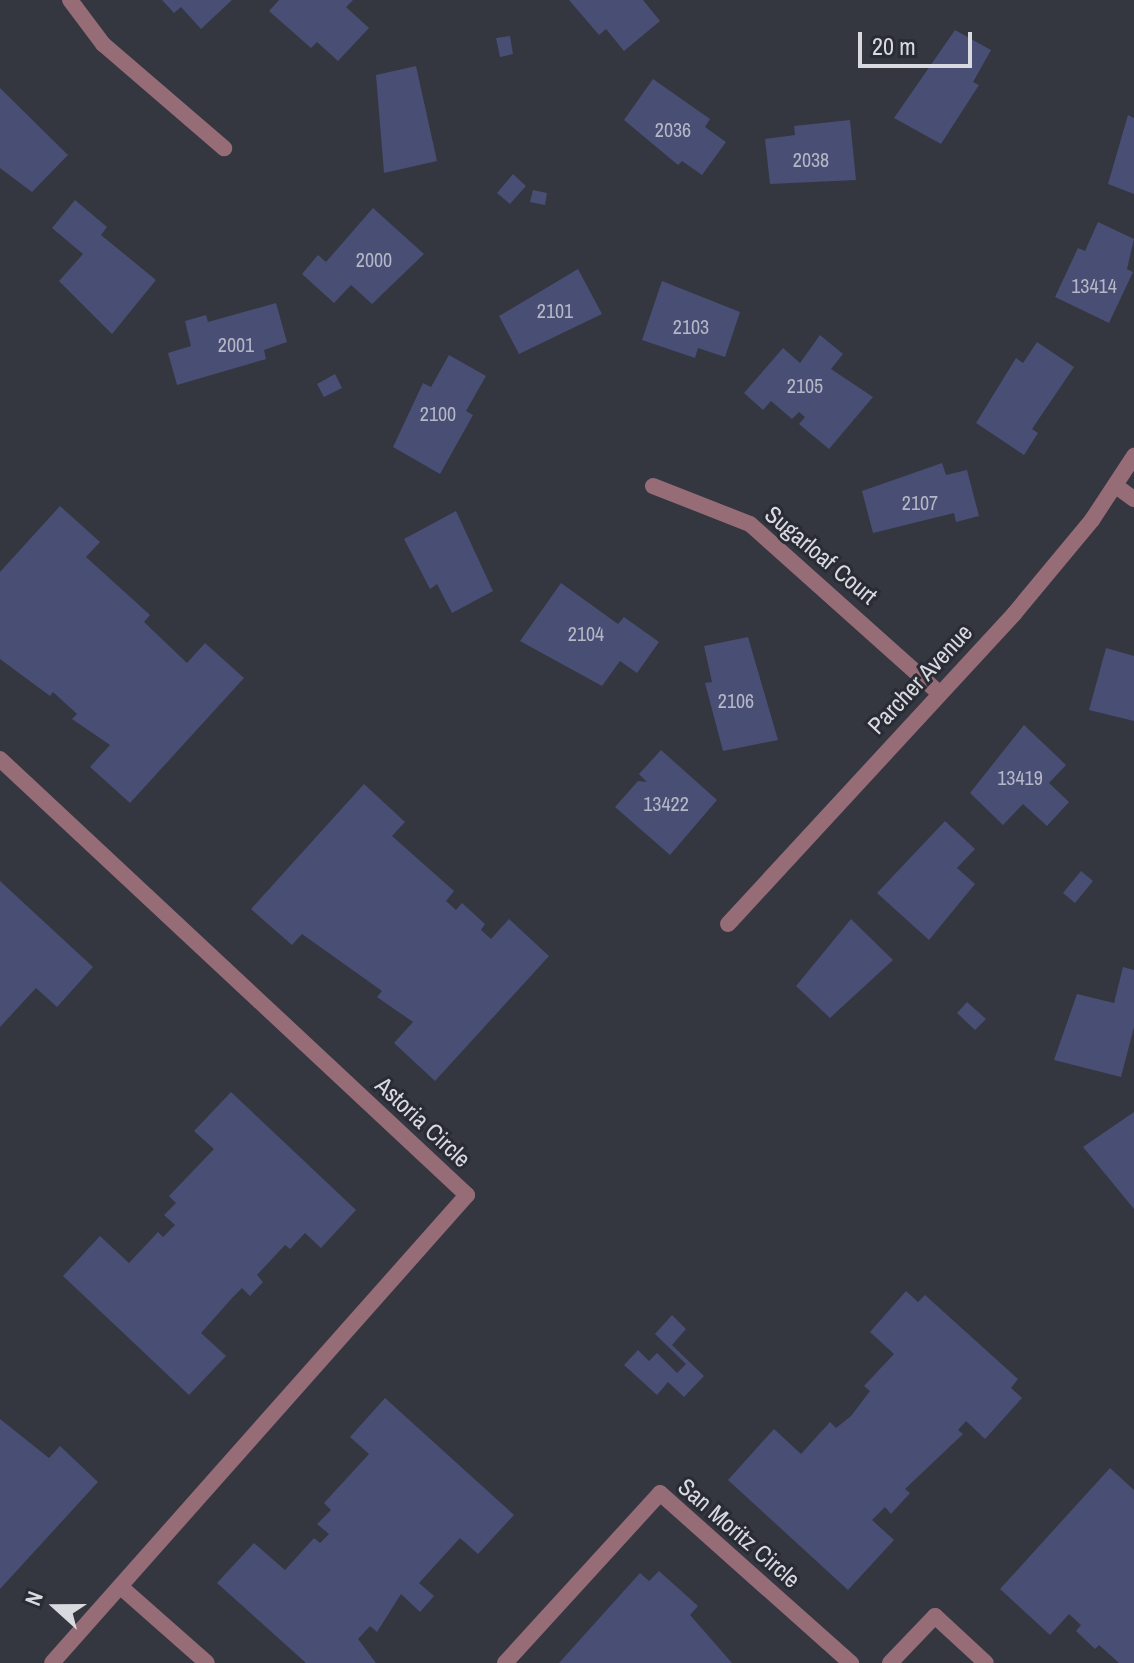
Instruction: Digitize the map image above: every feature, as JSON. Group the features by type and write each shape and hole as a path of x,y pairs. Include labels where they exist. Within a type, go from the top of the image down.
{"street":[{"path":"70,0 103,44 224,148"},
{"name":"Parcher Avenue","path":"728,924 1014,614 1116,486 1134,456"},
{"name":"Sugarloaf Court","path":"653,486 750,524 939,693"},
{"path":"1116,486 1134,499"},
{"name":"Astoria Circle","path":"0,759 467,1195 122,1588 52,1663"},
{"name":"San Moritz Circle","path":"505,1663 660,1493 851,1663"},
{"path":"122,1588 207,1663"},
{"path":"890,1663 935,1616 986,1663"}],"building":[{"path":"162,0 232,0 201,29 181,7 174,13"},
{"path":"279,0 353,0 346,7 369,28 338,61 317,42 311,48 269,11"},
{"path":"569,0 643,0 660,21 624,51 606,29 599,35"},
{"path":"955,30 991,50 973,82 979,85 941,144 894,118"},
{"path":"510,36 513,54 500,57 496,38"},
{"path":"416,66 437,161 384,173 376,75"},
{"path":"653,79 710,119 705,127 726,142 702,175 682,161 678,165 624,120"},
{"path":"0,88 68,155 32,192 0,168"},
{"path":"1128,115 1134,118 1134,194 1108,184"},
{"path":"850,120 856,180 770,184 765,139 795,135 794,126"},
{"path":"513,174 526,186 510,204 497,193"},
{"path":"533,190 547,193 545,205 530,202"},
{"path":"75,200 107,227 101,235 156,280 112,334 59,281 83,254 52,228"},
{"path":"373,208 424,254 372,304 351,285 334,303 302,274 318,255 326,262"},
{"path":"1098,222 1134,239 1127,269 1133,272 1109,323 1055,297 1078,248 1085,251"},
{"path":"578,269 602,314 519,354 499,316"},
{"path":"662,281 740,312 725,357 698,348 695,358 642,340"},
{"path":"276,303 287,342 264,350 266,359 177,385 168,353 191,346 185,321 206,315 208,322"},
{"path":"820,335 843,354 831,369 873,397 829,449 799,424 805,417 799,412 792,419 771,401 763,410 744,393 783,348 800,363"},
{"path":"1037,342 1074,367 1032,429 1038,433 1024,455 976,423 1016,358 1023,363"},
{"path":"449,355 486,376 466,411 473,415 440,474 393,447 423,383 431,387"},
{"path":"335,374 342,388 324,397 317,384"},
{"path":"942,463 946,475 967,470 979,516 956,522 954,513 873,533 862,491"},
{"path":"60,506 100,542 86,557 150,615 144,622 187,663 205,643 244,678 130,803 90,767 110,745 72,719 77,714 53,692 50,696 0,659 0,572"},
{"path":"456,511 493,591 452,613 437,584 430,589 404,539"},
{"path":"561,583 618,624 624,617 659,642 637,673 620,661 602,686 520,641"},
{"path":"748,637 778,740 723,751 705,683 712,682 704,646"},
{"path":"1106,648 1134,656 1134,721 1089,710"},
{"path":"1024,725 1066,765 1049,783 1069,802 1047,826 1023,804 1003,825 970,793"},
{"path":"661,750 717,800 670,855 615,807 638,781 647,782 639,774"},
{"path":"364,784 405,822 392,836 454,891 446,901 456,910 462,903 485,924 481,930 491,939 509,919 549,956 435,1081 394,1043 413,1022 377,997 382,991 302,934 292,945 251,909"},
{"path":"945,821 975,849 957,868 975,884 929,940 877,893"},
{"path":"1081,871 1093,881 1075,903 1063,893"},
{"path":"0,881 93,967 57,1007 36,988 0,1027"},
{"path":"851,919 893,960 830,1018 796,986"},
{"path":"1123,967 1134,970 1134,1027 1121,1077 1054,1060 1077,994 1114,1003"},
{"path":"967,1002 986,1019 975,1030 957,1013"},
{"path":"231,1092 356,1210 321,1248 305,1233 290,1249 285,1245 257,1275 263,1282 250,1296 242,1288 233,1297 201,1333 226,1356 189,1395 63,1276 100,1236 129,1263 158,1232 163,1237 175,1225 164,1215 176,1203 169,1196 214,1149 194,1131"},
{"path":"1134,1112 1134,1209 1083,1147"},
{"path":"906,1291 918,1302 925,1295 1018,1379 1011,1388 1022,1398 985,1439 966,1421 958,1430 963,1434 905,1489 910,1493 891,1514 885,1507 872,1520 894,1540 848,1590 728,1480 774,1429 801,1454 830,1422 836,1428 851,1416 870,1391 864,1386 894,1354 870,1332"},
{"path":"672,1315 686,1329 672,1345 704,1376 684,1397 668,1382 657,1395 624,1365 638,1350 649,1361 657,1353 677,1373 686,1364 655,1334"},
{"path":"385,1398 514,1515 478,1554 460,1538 419,1583 434,1596 420,1612 401,1594 377,1632 370,1626 358,1639 376,1663 306,1663 217,1583 254,1543 285,1570 314,1538 320,1543 329,1534 317,1524 331,1510 324,1503 369,1454 350,1437"},
{"path":"0,1419 49,1458 60,1446 98,1482 0,1589"},
{"path":"1110,1468 1134,1490 1134,1663 1119,1663 1099,1645 1095,1649 1076,1631 1081,1625 1069,1614 1050,1635 1000,1589"},
{"path":"659,1571 698,1606 690,1615 732,1663 559,1663 640,1573 649,1581"}]}
